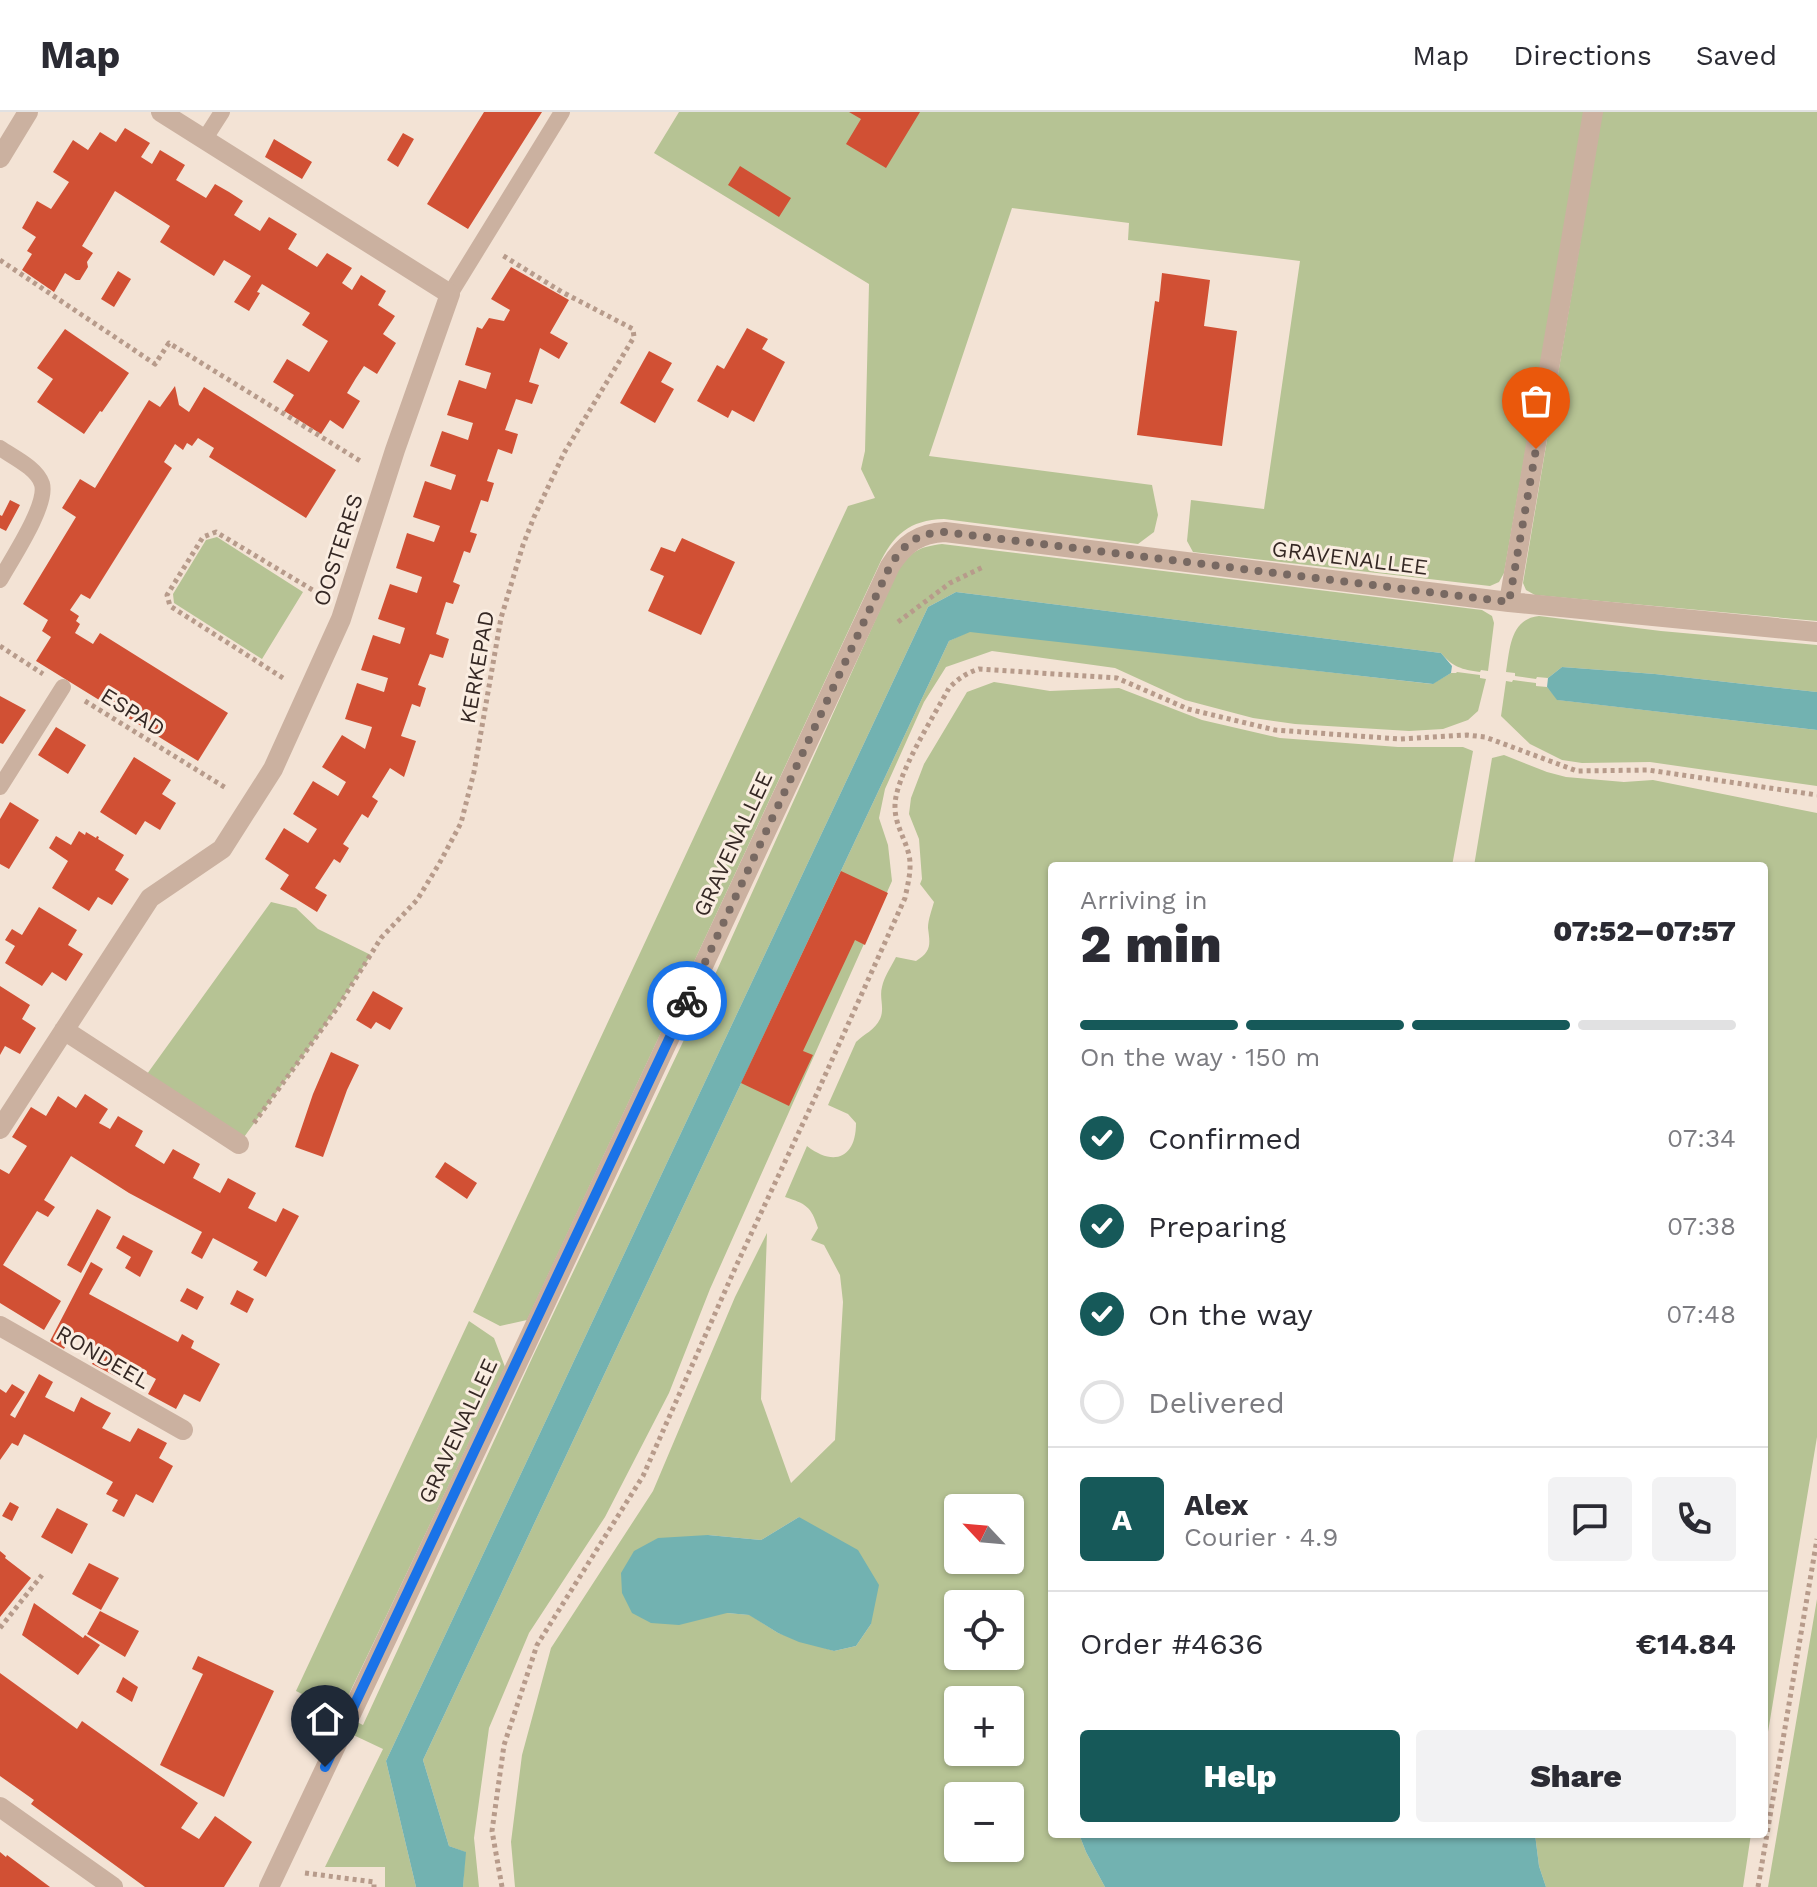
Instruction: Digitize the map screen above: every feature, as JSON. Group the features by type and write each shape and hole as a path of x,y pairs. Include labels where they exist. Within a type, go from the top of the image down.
{"street":[{"path":"0,158 28,112"},
{"path":"161,112 450,294"},
{"path":"1509,602 1593,112"},
{"name":"OOSTERES","path":"0,1129 150,898 222,849 273,769 344,609 450,294"},
{"name":"GRAVENALLEE","path":"269,1887 890,566 916,537 945,532 1509,602 1817,632"},
{"path":"64,1030 239,1144"},
{"name":"RONDEEL","path":"0,1326 183,1430"},
{"path":"0,1807 113,1887"}],"lane":[{"path":"204,140 222,112"},
{"path":"450,294 562,112"},
{"path":"0,448 30,468 42,482 43,500 0,580"},
{"path":"0,787 63,687"}],"path":[{"name":"KERKEPAD","path":"239,1144 338,1007 381,938 417,900 461,823 474,772 501,618 523,545 564,453 634,337 633,329 562,292 481,243"},
{"path":"0,260 155,364 169,343 387,477"},
{"path":"307,694 170,606 167,595 203,537 216,532 344,609"},
{"path":"893,626 950,583 993,562"},
{"name":"ESPAD","path":"0,646 251,803"},
{"path":"502,1887 492,1831 504,1745 537,1645 643,1476 905,898 910,866 896,822 898,784 949,688 958,679 979,669 1117,678 1188,709 1262,728 1400,739 1467,735 1485,737 1577,771 1648,770 1817,795"},
{"path":"1768,1828 1817,1539"},
{"path":"0,1628 42,1575"},
{"path":"1758,1887 1766,1838"},
{"path":"280,1864 298,1872 374,1882 374,1887"}],"green space":[{"path":"679,112 1585,112 1504,573 1499,582 1490,586 1193,552 1187,541 1191,500 1264,509 1300,261 1128,240 1129,223 1012,208 929,456 1152,485 1158,515 1154,532 1138,544 944,519 912,526 890,545 527,1320 500,1326 473,1312 848,506 875,498 861,469 865,451 869,284 654,153"},
{"path":"1602,112 1817,112 1817,621 1535,595 1526,590 1523,583"},
{"path":"217,537 303,592 262,659 174,603 173,594 206,540"},
{"path":"942,544 1482,610 1492,616 1494,623 1488,671 1458,667 1441,653 956,592 928,607 386,1761 416,1887 385,1887 385,1867 325,1867 383,1749 347,1732 353,1720 363,1725 533,1356 713,979 898,570 916,551"},
{"path":"1539,616 1817,645 1817,692 1562,667 1548,678 1515,676 1515,673 1506,672 1517,629 1529,618"},
{"path":"970,631 1432,684 1457,672 1480,675 1480,678 1486,679 1478,711 1468,720 1443,729 1409,731 1295,724 1253,718 1185,700 1115,668 992,651 946,667 924,702 885,789 879,818 888,845 892,881 710,1289 669,1393 605,1517 529,1633 489,1728 474,1838 479,1887 463,1887 465,1852 449,1846 423,1760 949,641"},
{"path":"1506,681 1547,687 1558,700 1817,730 1817,786 1650,762 1582,763 1562,760 1530,744 1501,716"},
{"path":"994,682 1050,691 1119,688 1202,720 1280,738 1398,747 1463,747 1473,751 1453,862 1048,862 1048,1838 1081,1838 1105,1887 515,1887 511,1842 522,1755 551,1648 653,1491 735,1297 767,1233 761,1399 791,1483 835,1440 843,1302 840,1275 824,1245 811,1240 818,1228 810,1210 785,1197 807,1146 834,1157 848,1151 856,1123 848,1114 828,1105 856,1042 880,1019 882,987 896,957 916,961 929,947 928,925 934,902 920,884 919,839 909,814 911,798 924,764 967,692","holes":["799,1517 871,1624 856,1646 834,1651 778,1633 750,1615 727,1613 708,1535 761,1540"]},
{"path":"1504,755 1566,777 1624,782 1653,780 1817,813 1817,1437 1768,1732 1768,862 1475,862 1492,758"},
{"path":"271,902 296,908 318,929 371,955 321,1031 239,1144 142,1081"},
{"path":"469,1321 494,1338 505,1367 340,1713 296,1691"},
{"path":"1817,1599 1817,1887 1768,1887"},
{"path":"1536,1838 1750,1838 1743,1887 1546,1887 1539,1866"}],"water":[{"path":"956,592 1441,653 1452,666 1451,673 1433,684 970,632 949,641 423,1760 449,1846 466,1852 463,1887 416,1887 386,1761 928,607"},
{"path":"1562,667 1817,692 1817,730 1557,700 1547,687 1548,678"},
{"path":"799,1517 858,1550 879,1585 871,1624 856,1646 834,1651 799,1642 749,1615 727,1613 679,1625 651,1623 632,1613 622,1593 621,1573 634,1551 658,1538 708,1535 761,1540"},
{"path":"1081,1838 1536,1838 1539,1866 1546,1887 1105,1887"}],"building":[{"path":"484,112 542,112 468,229 427,204"},
{"path":"849,112 920,112 886,168 846,144 861,119"},
{"path":"125,128 150,143 141,157 152,164 160,150 185,165 176,180 206,198 215,184 229,192 243,201 234,215 260,231 269,217 297,234 288,249 317,267 327,253 352,268 342,283 352,290 361,275 386,291 378,305 395,316 383,334 396,343 377,374 364,366 356,378 347,393 360,401 343,429 330,420 321,434 284,411 294,395 273,382 287,359 309,372 328,341 302,325 310,313 262,284 249,311 234,302 251,276 224,260 214,276 160,242 170,226 115,191 82,246 93,253 80,280 65,273 54,292 22,270 32,254 27,251 36,237 22,228 37,201 51,209 69,182 53,172 73,140 88,150 100,132 116,142"},
{"path":"403,133 414,139 398,167 387,160"},
{"path":"274,139 312,162 302,179 265,157"},
{"path":"740,166 791,198 779,217 728,185"},
{"path":"511,267 569,300 550,333 568,343 559,359 540,348 529,382 539,385 532,404 516,399 505,430 518,434 512,454 498,449 487,481 494,483 488,502 481,500 470,532 477,534 470,553 464,551 453,582 460,585 453,604 446,602 436,634 449,639 443,658 430,654 418,685 426,688 420,707 412,704 401,736 416,741 404,777 390,768 372,797 378,801 368,818 362,814 343,844 349,848 340,863 334,859 315,888 327,895 317,912 280,889 289,875 265,859 284,828 308,843 317,829 293,814 313,781 338,796 346,782 322,767 342,735 365,749 372,727 345,719 357,683 384,692 388,678 361,670 373,635 400,644 405,628 378,619 390,584 417,593 422,577 396,568 407,533 434,542 440,526 413,517 425,481 451,490 456,475 430,466 442,431 468,440 473,423 447,415 459,380 486,389 491,373 465,365 477,327 482,329 489,318 504,321 510,310 491,299"},
{"path":"118,271 131,279 114,307 101,299"},
{"path":"1162,273 1210,280 1204,326 1237,331 1222,446 1137,435 1155,301 1159,302"},
{"path":"747,328 768,339 762,349 785,362 754,422 732,410 728,418 697,401 717,365 724,369"},
{"path":"65,329 129,373 84,434 37,402 53,379 37,368"},
{"path":"649,351 672,363 661,382 674,389 655,423 620,403"},
{"path":"175,386 179,405 189,412 204,387 336,470 306,518 209,457 214,448 198,438 192,446 187,443 183,450 175,444 164,462 172,468 90,599 81,594 70,610 79,616 76,621 80,624 75,633 93,644 100,633 228,713 198,761 36,661 51,637 42,631 48,620 23,604 76,517 62,508 80,479 95,488 149,400 160,407"},
{"path":"10,500 20,505 6,531 0,528 0,515"},
{"path":"682,538 735,562 701,635 648,611 664,576 650,570 661,547 675,552"},
{"path":"0,696 26,710 3,744 0,743"},
{"path":"56,727 86,745 68,774 38,755"},
{"path":"134,757 171,780 162,794 176,803 160,830 145,821 136,835 100,812"},
{"path":"10,802 39,820 9,869 0,864 0,819"},
{"path":"79,831 99,837 124,855 115,870 129,879 112,905 98,897 89,911 52,888 68,861 49,848 56,836 71,845"},
{"path":"841,871 888,893 865,945 855,940 803,1051 813,1055 789,1106 741,1083"},
{"path":"39,907 77,930 68,945 83,954 66,981 52,972 42,986 5,963 15,946 5,940 12,929 22,935"},
{"path":"0,986 30,1005 22,1019 36,1028 20,1054 5,1046 0,1055"},
{"path":"373,991 403,1008 390,1030 376,1022 371,1029 356,1020"},
{"path":"331,1052 359,1065 323,1157 295,1147"},
{"path":"85,1094 108,1109 99,1123 110,1129 118,1116 143,1131 135,1146 164,1164 173,1149 200,1164 193,1178 220,1193 228,1178 256,1193 248,1208 276,1222 283,1208 299,1216 266,1277 253,1270 258,1262 213,1238 202,1259 191,1253 202,1232 129,1193 71,1156 44,1200 55,1207 48,1217 37,1211 3,1265 61,1301 44,1330 0,1303 0,1169 9,1174 27,1146 12,1137 31,1107 46,1116 58,1096 76,1108"},
{"path":"445,1162 477,1183 467,1199 435,1177"},
{"path":"97,1209 111,1217 81,1273 67,1265"},
{"path":"123,1235 153,1251 140,1277 125,1268 131,1257 116,1248"},
{"path":"91,1262 103,1269 89,1294 178,1342 182,1334 194,1341 191,1348 220,1364 200,1402 184,1394 176,1409 148,1394 156,1379 129,1364 121,1379 92,1364 100,1349 72,1334 64,1349 50,1341"},
{"path":"187,1288 204,1297 197,1310 180,1301"},
{"path":"237,1290 254,1299 247,1313 230,1304"},
{"path":"39,1374 53,1382 45,1397 74,1412 81,1397 111,1413 102,1428 130,1442 138,1428 167,1443 159,1458 173,1466 153,1503 136,1494 124,1517 112,1511 118,1500 106,1494 113,1482 24,1434 18,1446 12,1443 0,1460 0,1389 6,1393 12,1384 25,1392 10,1415 15,1418"},
{"path":"10,1502 19,1507 12,1521 2,1516"},
{"path":"57,1508 88,1524 72,1554 41,1537"},
{"path":"0,1551 31,1578 0,1617"},
{"path":"89,1563 119,1578 101,1610 72,1594"},
{"path":"34,1603 83,1638 85,1635 100,1645 78,1675 22,1635"},
{"path":"100,1611 139,1631 125,1657 87,1634"},
{"path":"198,1656 274,1691 224,1797 160,1765 203,1674 192,1669"},
{"path":"0,1673 77,1729 82,1721 198,1803 181,1828 199,1839 215,1816 252,1842 224,1887 145,1887 31,1804 34,1800 0,1776"},
{"path":"123,1677 138,1687 132,1702 116,1692"},
{"path":"0,1852 7,1855 50,1887 0,1887"}],"way so far":[{"path":"687,1001 890,566 916,537 945,532 1509,602 1536,449"}],"route":[{"path":"325,1767 687,1001"}]}
